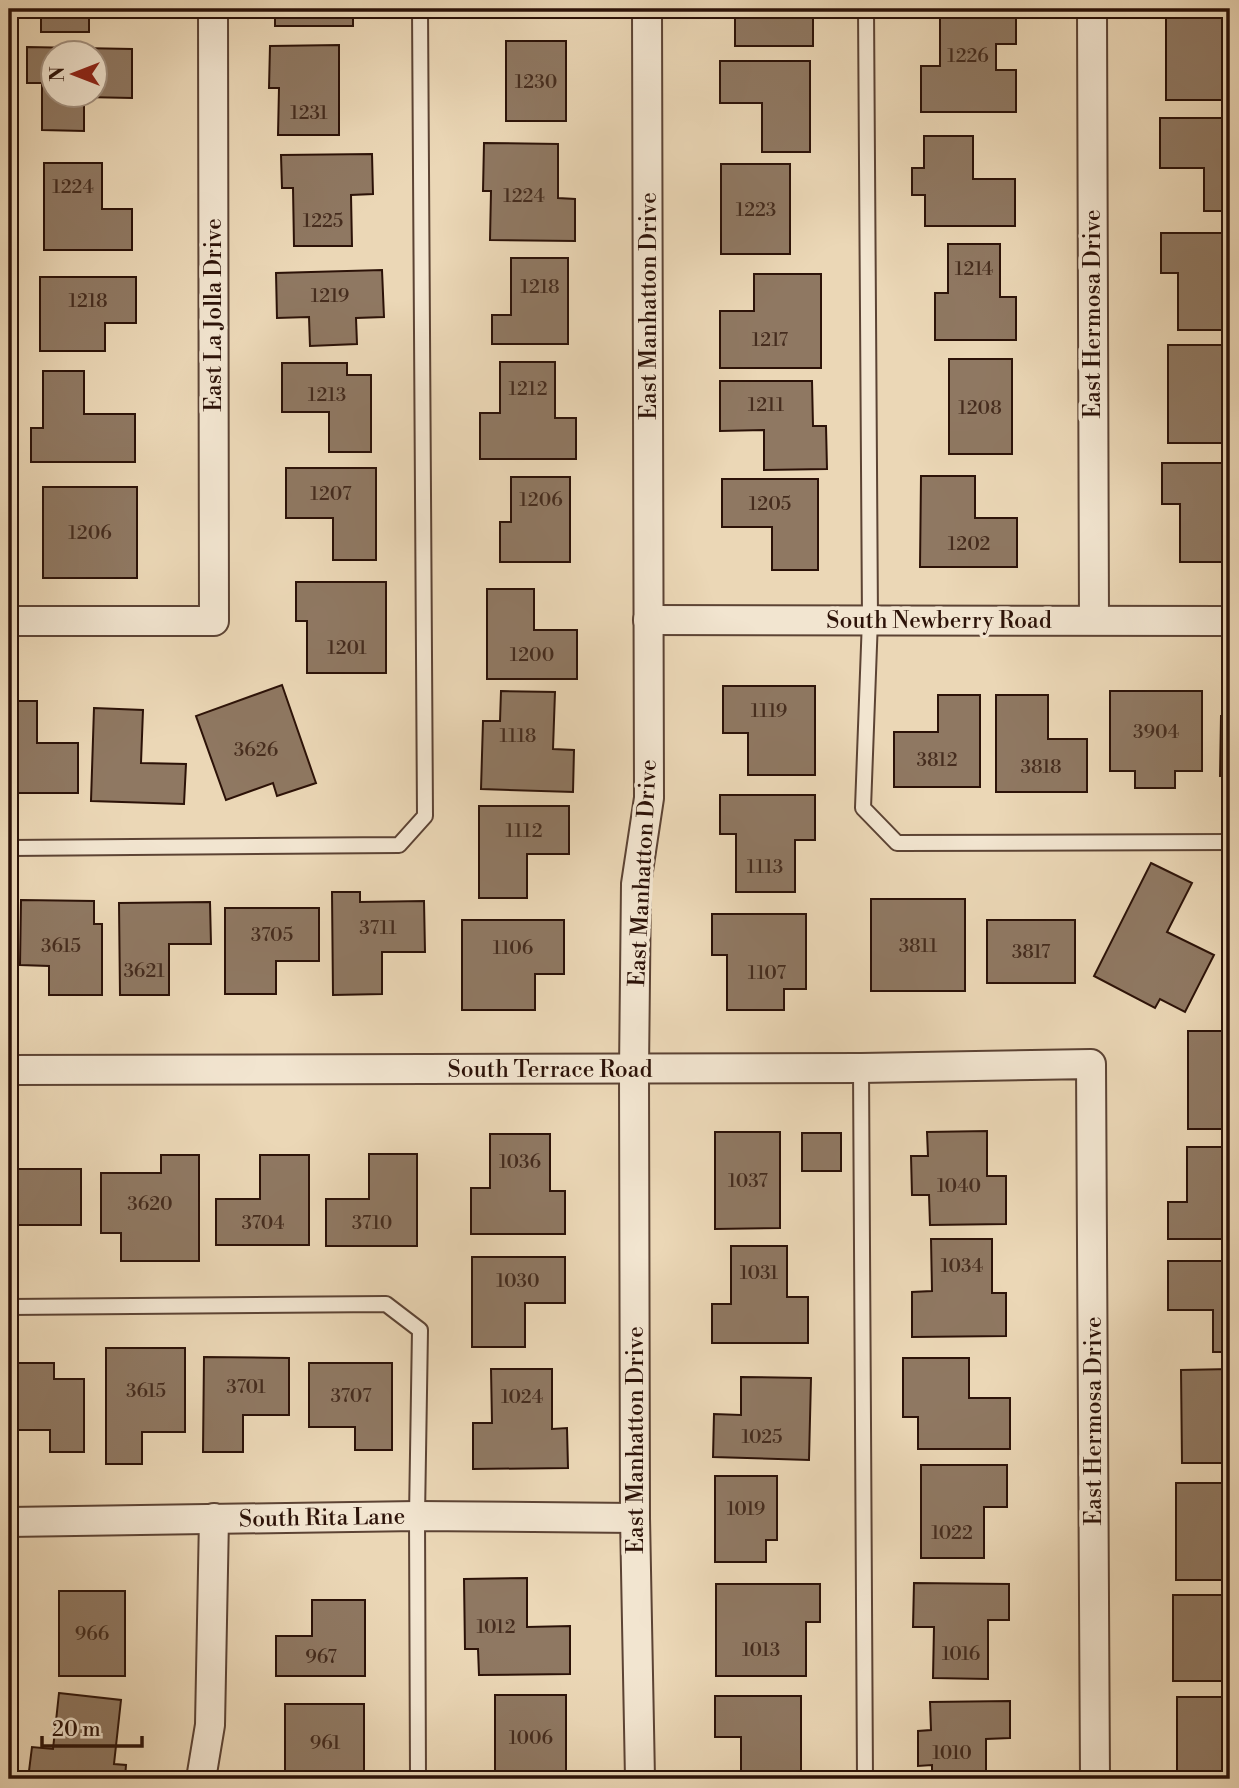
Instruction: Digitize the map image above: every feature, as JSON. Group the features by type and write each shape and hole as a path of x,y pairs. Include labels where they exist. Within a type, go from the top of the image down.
{"street":[{"name":"East La Jolla Drive","path":"9,621 214,621 212,9"},
{"name":"East Manhatton Drive","path":"640,1779 635,1518 634,1070 636,884 649,798 648,9"},
{"name":"East Hermosa Drive","path":"1092,9 1094,620"},
{"name":"South Newberry Road","path":"648,620 1230,621"},
{"name":"East Hermosa Drive","path":"1091,1064 1094,1779"},
{"name":"South Terrace Road","path":"9,1070 634,1070 1091,1064"},
{"name":"South Rita Lane","path":"9,1522 417,1516 635,1518"},
{"path":"201,1779 210,1725 214,1518"}],"lane":[{"path":"9,848 399,845 425,816 420,9"},
{"path":"866,9 870,619 863,807 897,843 1230,842"},
{"path":"862,1068 865,1779"},
{"path":"9,1307 386,1304 420,1330 417,1516 418,1779"}],"building":[{"path":"41,9 89,9 89,32 41,32"},
{"path":"275,9 353,9 353,26 275,26"},
{"path":"479,9 552,9 552,10 479,12"},
{"path":"735,9 813,9 813,46 735,46"},
{"path":"1166,9 1230,9 1230,100 1166,100"},
{"path":"940,14 1016,14 1016,44 996,44 996,70 1016,70 1016,112 921,112 921,66 940,66"},
{"path":"506,41 566,41 566,121 506,121"},
{"path":"339,45 339,135 278,135 279,88 269,88 270,46"},
{"path":"27,47 38,47 38,83 27,83"},
{"path":"108,49 132,49 132,98 108,98"},
{"path":"720,61 810,61 810,152 762,152 762,103 720,103"},
{"path":"42,108 84,108 84,131 42,130"},
{"path":"1160,118 1230,118 1230,211 1204,211 1204,168 1160,168"},
{"path":"924,136 973,136 973,179 1015,179 1015,226 925,226 925,195 912,195 912,168 924,168"},
{"path":"484,143 558,144 558,198 575,199 575,241 490,240 491,191 483,191"},
{"path":"372,154 373,194 351,195 352,246 294,246 293,188 282,188 281,155"},
{"path":"44,163 102,163 102,209 132,209 132,250 44,250"},
{"path":"721,164 790,164 790,254 721,254"},
{"path":"1161,233 1230,233 1230,330 1178,330 1178,273 1161,273"},
{"path":"948,244 1000,244 1000,297 1016,297 1016,340 935,340 935,293 948,293"},
{"path":"511,258 568,258 568,344 492,344 492,315 511,315"},
{"path":"382,270 384,317 356,318 357,344 310,346 309,317 277,318 276,273"},
{"path":"754,274 821,274 821,368 720,368 720,311 754,311"},
{"path":"40,277 136,277 136,323 105,323 105,351 40,351"},
{"path":"1168,345 1228,345 1228,443 1168,443"},
{"path":"949,359 1012,359 1012,454 949,454"},
{"path":"500,362 555,362 555,418 576,418 576,459 480,459 480,413 500,413"},
{"path":"282,363 347,363 347,375 371,375 371,452 329,452 329,412 282,412"},
{"path":"43,371 84,371 84,414 135,414 135,462 31,462 31,428 43,428"},
{"path":"720,381 812,381 813,426 826,426 827,469 764,470 764,430 720,431"},
{"path":"1162,463 1230,463 1230,562 1180,562 1180,504 1162,504"},
{"path":"286,468 376,468 376,560 333,560 333,518 286,518"},
{"path":"921,476 975,476 975,518 1017,518 1017,567 920,567"},
{"path":"511,477 570,477 570,562 500,562 500,522 511,522"},
{"path":"722,479 818,479 818,570 772,570 772,527 722,527"},
{"path":"43,487 137,487 137,578 43,578"},
{"path":"296,582 386,582 386,673 307,673 307,621 296,621"},
{"path":"487,589 534,589 534,630 577,630 577,679 487,679"},
{"path":"282,685 316,783 277,796 273,783 226,800 196,716"},
{"path":"723,686 815,686 815,775 748,775 748,733 723,733"},
{"path":"501,691 555,692 553,749 574,750 573,792 481,789 483,721 500,721"},
{"path":"1110,691 1202,691 1202,771 1175,771 1175,788 1135,788 1135,771 1110,771"},
{"path":"938,695 980,695 980,787 894,787 894,732 938,732"},
{"path":"996,695 1048,695 1048,739 1087,739 1087,792 996,792"},
{"path":"9,701 37,701 37,743 78,743 78,793 9,793"},
{"path":"94,708 143,710 141,763 186,764 184,804 91,801"},
{"path":"1221,716 1230,716 1230,776 1220,776"},
{"path":"720,795 815,795 815,840 795,840 795,892 736,892 736,834 720,834"},
{"path":"479,806 569,806 569,854 527,854 527,898 479,898"},
{"path":"1151,863 1192,883 1167,932 1214,955 1185,1012 1160,999 1155,1008 1094,976"},
{"path":"332,892 360,892 360,902 424,901 425,952 382,952 382,994 333,995"},
{"path":"871,899 965,899 965,991 871,991"},
{"path":"21,900 94,901 94,924 102,924 102,995 49,995 49,966 20,965"},
{"path":"210,902 211,944 169,944 169,995 120,995 119,903"},
{"path":"225,908 319,908 319,961 276,961 276,994 225,994"},
{"path":"712,914 806,914 806,989 784,989 784,1010 727,1010 727,955 712,955"},
{"path":"462,920 564,920 564,974 535,974 535,1010 462,1010"},
{"path":"987,920 1075,920 1075,983 987,983"},
{"path":"1188,1031 1230,1031 1230,1129 1188,1129"},
{"path":"987,1131 987,1176 1006,1176 1006,1224 930,1225 929,1195 912,1195 911,1156 928,1156 927,1132"},
{"path":"715,1132 780,1132 780,1228 715,1229"},
{"path":"802,1133 841,1133 841,1171 802,1171"},
{"path":"490,1134 550,1134 550,1191 565,1191 565,1234 471,1234 471,1188 490,1188"},
{"path":"1187,1147 1230,1147 1230,1239 1168,1239 1168,1202 1187,1202"},
{"path":"369,1154 417,1154 417,1246 326,1246 326,1199 369,1199"},
{"path":"161,1155 199,1155 199,1261 121,1261 121,1233 101,1233 101,1173 161,1173"},
{"path":"260,1155 309,1155 309,1245 216,1245 216,1199 260,1199"},
{"path":"9,1169 81,1169 81,1225 9,1225"},
{"path":"931,1239 992,1239 992,1293 1006,1293 1006,1336 912,1337 912,1292 932,1291"},
{"path":"731,1246 787,1246 787,1297 808,1297 808,1343 712,1343 712,1304 731,1304"},
{"path":"472,1257 565,1257 565,1303 525,1303 525,1347 472,1347"},
{"path":"1168,1261 1230,1261 1230,1352 1213,1352 1213,1310 1168,1310"},
{"path":"106,1348 185,1348 185,1432 142,1432 142,1464 106,1464"},
{"path":"204,1357 289,1358 289,1415 243,1415 243,1452 203,1452"},
{"path":"903,1358 969,1358 969,1398 1010,1398 1010,1449 918,1449 918,1417 903,1417"},
{"path":"9,1363 54,1363 54,1379 84,1379 84,1452 50,1452 50,1430 9,1430"},
{"path":"309,1363 392,1363 392,1450 355,1450 355,1427 309,1427"},
{"path":"491,1369 552,1369 552,1429 567,1428 568,1468 473,1469 473,1423 492,1423"},
{"path":"1230,1369 1230,1463 1182,1463 1181,1370"},
{"path":"741,1377 811,1378 809,1460 713,1457 714,1414 741,1415"},
{"path":"921,1465 1007,1465 1007,1507 984,1507 984,1558 921,1558"},
{"path":"715,1476 777,1476 777,1540 766,1540 766,1562 715,1562"},
{"path":"1176,1483 1230,1483 1230,1580 1176,1580"},
{"path":"527,1578 527,1627 570,1626 570,1674 479,1675 478,1649 465,1649 464,1579"},
{"path":"914,1583 1009,1584 1009,1620 988,1620 988,1679 933,1678 934,1627 913,1627"},
{"path":"716,1584 820,1584 820,1622 806,1622 806,1676 716,1676"},
{"path":"59,1591 125,1591 125,1676 59,1676"},
{"path":"1173,1595 1230,1595 1230,1681 1173,1681"},
{"path":"312,1600 365,1600 365,1676 276,1676 276,1636 312,1636"},
{"path":"59,1693 121,1700 114,1764 126,1765 125,1779 28,1779 32,1747 53,1749"},
{"path":"495,1695 566,1695 566,1779 495,1779"},
{"path":"715,1696 801,1696 801,1779 741,1779 741,1737 715,1737"},
{"path":"1177,1697 1230,1697 1230,1779 1177,1779"},
{"path":"1010,1701 1010,1738 986,1739 986,1779 932,1779 932,1765 918,1766 918,1731 931,1730 930,1702"},
{"path":"285,1704 364,1704 364,1779 285,1779"}]}
